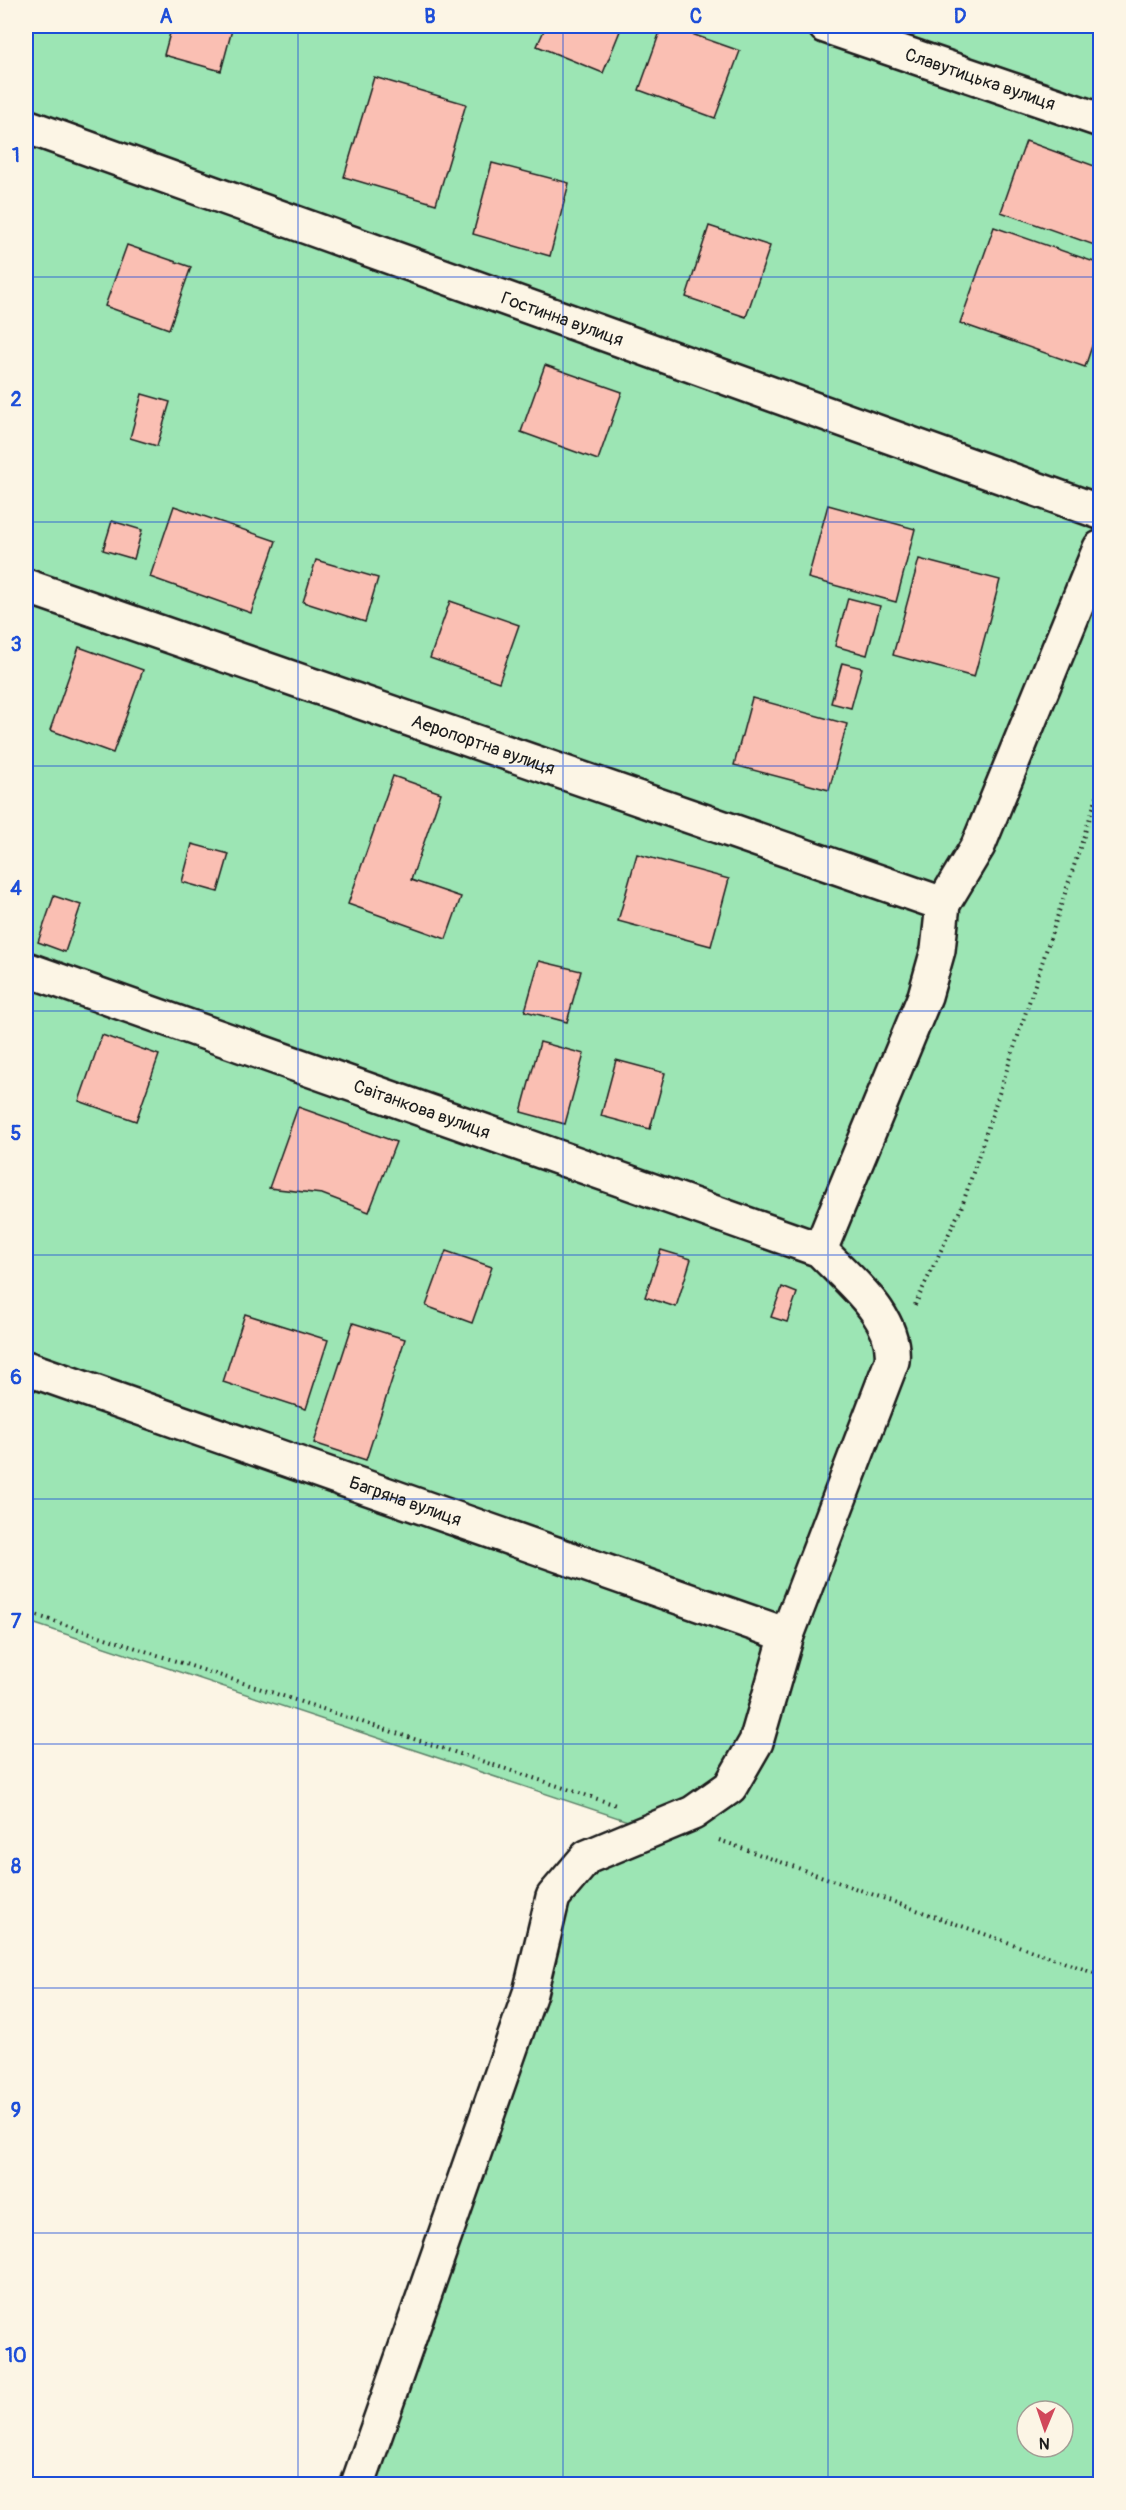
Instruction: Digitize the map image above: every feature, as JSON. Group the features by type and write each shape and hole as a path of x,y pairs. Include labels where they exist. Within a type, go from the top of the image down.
{"street":[{"name":"Славутицька вулиця","path":"825,26 1101,120"},
{"name":"Гостинна вулиця","path":"26,126 1101,512"},
{"path":"358,2484 530,1993 553,1897 587,1857 667,1821 693,1813 730,1787 756,1742 787,1635 892,1361 893,1349 884,1321 819,1250 925,996 938,950 943,904 978,846 1101,548"},
{"name":"Аеропортна вулиця","path":"26,586 943,904"},
{"name":"Світанкова вулиця","path":"26,969 819,1250"},
{"name":"Багряна вулиця","path":"26,1368 787,1635"}],"path":[{"path":"913,1310 962,1206 1101,787"},
{"path":"26,1612 667,1821 1101,1975"}],"green space":[{"path":"26,26 1100,26 1100,2484 364,2484 559,1899 591,1862 658,1831 26,1621"}],"building":[{"path":"172,26 233,26 221,71 164,55"},
{"path":"546,26 622,26 603,73 537,46"},
{"path":"662,26 669,26 740,51 715,118 639,90"},
{"path":"374,77 466,104 436,204 344,177"},
{"path":"1026,141 1100,168 1100,247 1001,212"},
{"path":"492,163 569,183 550,256 473,234"},
{"path":"709,226 770,246 746,317 686,297"},
{"path":"994,227 1100,264 1100,322 1085,367 960,323"},
{"path":"127,245 191,267 169,329 105,306"},
{"path":"545,365 622,392 598,460 521,432"},
{"path":"142,394 170,402 157,446 130,438"},
{"path":"828,505 915,529 896,602 808,578"},
{"path":"174,506 276,541 251,613 150,577"},
{"path":"112,521 142,530 134,559 103,550"},
{"path":"919,559 1000,580 974,677 893,655"},
{"path":"316,560 378,578 365,622 303,602"},
{"path":"848,598 880,606 867,655 835,646"},
{"path":"450,601 519,625 499,682 430,658"},
{"path":"79,647 143,670 113,753 50,730"},
{"path":"842,663 862,668 851,708 831,703"},
{"path":"752,698 847,724 829,790 734,765"},
{"path":"393,776 441,793 411,880 461,897 446,939 348,904"},
{"path":"192,844 229,854 218,892 182,882"},
{"path":"637,854 729,879 711,946 618,921"},
{"path":"54,896 81,905 65,952 38,942"},
{"path":"539,961 581,971 567,1022 525,1011"},
{"path":"102,1035 159,1055 136,1121 79,1101"},
{"path":"540,1042 584,1054 565,1124 521,1112"},
{"path":"616,1060 665,1073 650,1129 601,1116"},
{"path":"298,1107 396,1142 369,1212 322,1194 269,1188"},
{"path":"661,1250 691,1259 676,1307 645,1297"},
{"path":"446,1251 492,1267 472,1323 426,1306"},
{"path":"782,1287 797,1293 787,1322 771,1317"},
{"path":"245,1314 328,1340 306,1409 223,1382"},
{"path":"353,1323 405,1339 366,1460 314,1443"}]}
